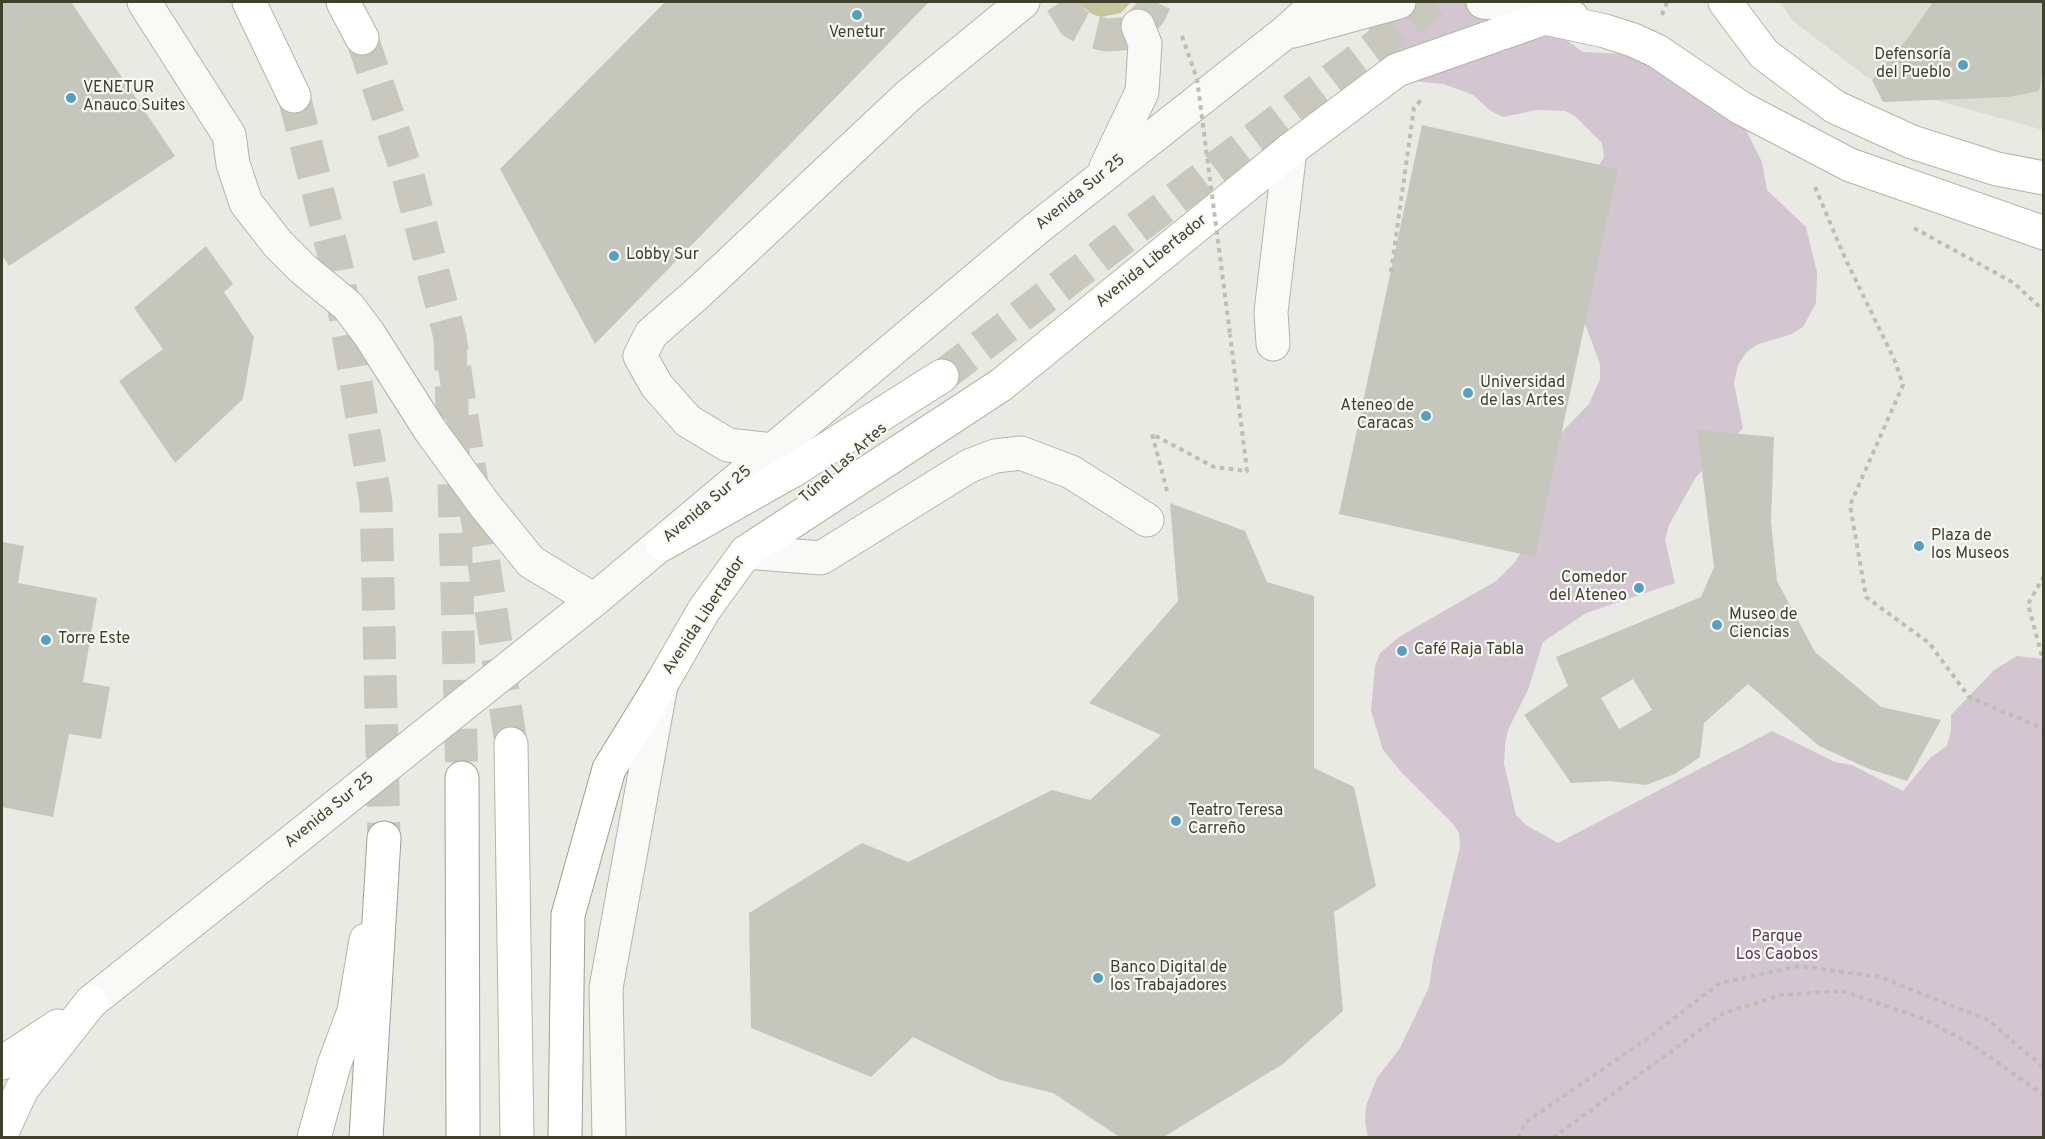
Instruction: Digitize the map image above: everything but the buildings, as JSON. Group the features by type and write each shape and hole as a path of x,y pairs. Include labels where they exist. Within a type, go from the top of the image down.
{"main road":[{"path":"249,2 294,96"},
{"path":"343,2 362,38"},
{"path":"1725,2 1764,54 1835,107 1912,142 1997,169 2043,178"},
{"name":"Avenida Libertador","path":"565,1137 568,915 609,769 704,610 746,552 1001,385 1290,150 1397,70 1545,18 1605,31 1658,51 1741,108 1850,165 2043,233"},
{"name":"Túnel Las Artes","path":"663,544 792,471 942,375 746,552"},
{"path":"511,744 516,1137"},
{"path":"462,777 463,1137"},
{"path":"314,1137 354,1011 384,838 366,1137"},
{"path":"2,1063 91,1002"},
{"path":"2,1137 22,1089 91,1002"}],"street":[{"path":"144,2 229,135 233,164 246,203 278,244 303,269 348,306 369,334 437,440 531,562 594,600"},
{"path":"772,450 728,445 688,421 657,386 640,356 651,334 908,96 1023,2"},
{"name":"Avenida Sur 25","path":"91,1002 663,544 1103,174 1282,34 1319,2"},
{"path":"1282,34 1351,13 1399,2"},
{"path":"1483,2 1550,8 1605,31"},
{"path":"1103,174 1142,92 1145,44 1138,26"},
{"path":"1273,344 1270,312 1290,150"},
{"path":"746,552 821,558 969,466 995,456 1021,453 1071,472 1147,520"},
{"path":"609,1137 606,988 662,683"}],"path":[{"path":"1167,492 1152,434 1214,467 1247,471 1197,79 1182,36"},
{"path":"1391,272 1414,108 1422,99"},
{"path":"1814,183 1845,258 1895,361 1903,385 1850,504 1866,597 1929,643 1969,697 2043,729"},
{"path":"2043,576 2028,604 2043,664"},
{"path":"1518,1137 1526,1122 1652,1035 1720,983 1800,966 1880,977 1988,1020 2043,1068"},
{"path":"1553,1137 1722,1014 1791,995 1842,991 1924,1019 1971,1044 2043,1095"}],"shaded area":[{"path":"1077,2 1131,2 1121,13 1101,17 1092,14"},
{"path":"1780,2 2043,2 2043,130 1932,99 1867,77 1793,21"}],"green space":[{"name":"Parque Los Caobos","path":"1370,2 1508,2 1537,10 1569,42 1583,52 1626,54 1666,73 1703,103 1743,124 1762,162 1767,190 1806,227 1817,272 1816,303 1803,327 1792,334 1756,345 1746,353 1738,365 1734,383 1743,428 1696,477 1669,525 1665,540 1675,583 1586,613 1543,642 1528,690 1508,730 1505,745 1504,764 1516,815 1526,825 1558,843 1772,731 1835,762 1852,765 1903,791 1931,757 1947,746 1951,730 1951,715 1994,670 2017,656 2043,659 2043,1137 1368,1138 1365,1121 1366,1106 1377,1078 1400,1048 1429,987 1433,959 1460,847 1459,833 1453,824 1401,772 1383,750 1371,711 1375,666 1380,653 1399,637 1496,581 1514,563 1522,551 1553,441 1589,404 1600,379 1600,364 1584,321 1597,168 1604,157 1602,143 1575,116 1565,111 1537,110 1503,117 1491,111 1473,95 1444,84 1412,81 1400,76 1370,46 1368,19"}],"tunnel":[{"path":"1061,2 1074,23 1089,31 1106,35 1123,34 1138,26 1150,13 1155,2"},
{"path":"942,376 1434,2"},
{"path":"362,38 407,172 450,337 511,744"},
{"path":"294,96 337,268 376,502 384,838"},
{"path":"450,337 462,778"}],"place":[{"name":"Venetur","path":"857,15"},
{"name":"Defensoría del Pueblo","path":"1963,65"},
{"name":"VENETUR Anauco Suites","path":"71,98"},
{"name":"Lobby Sur","path":"614,256"},
{"name":"Universidad de las Artes","path":"1468,393"},
{"name":"Ateneo de Caracas","path":"1426,416"},
{"name":"Plaza de los Museos","path":"1919,546"},
{"name":"Comedor del Ateneo","path":"1639,588"},
{"name":"Museo de Ciencias","path":"1717,625"},
{"name":"Torre Este","path":"46,640"},
{"name":"Café Raja Tabla","path":"1402,651"},
{"name":"Teatro Teresa Carreño","path":"1176,821"},
{"name":"Banco Digital de los Trabajadores","path":"1098,978"}]}
